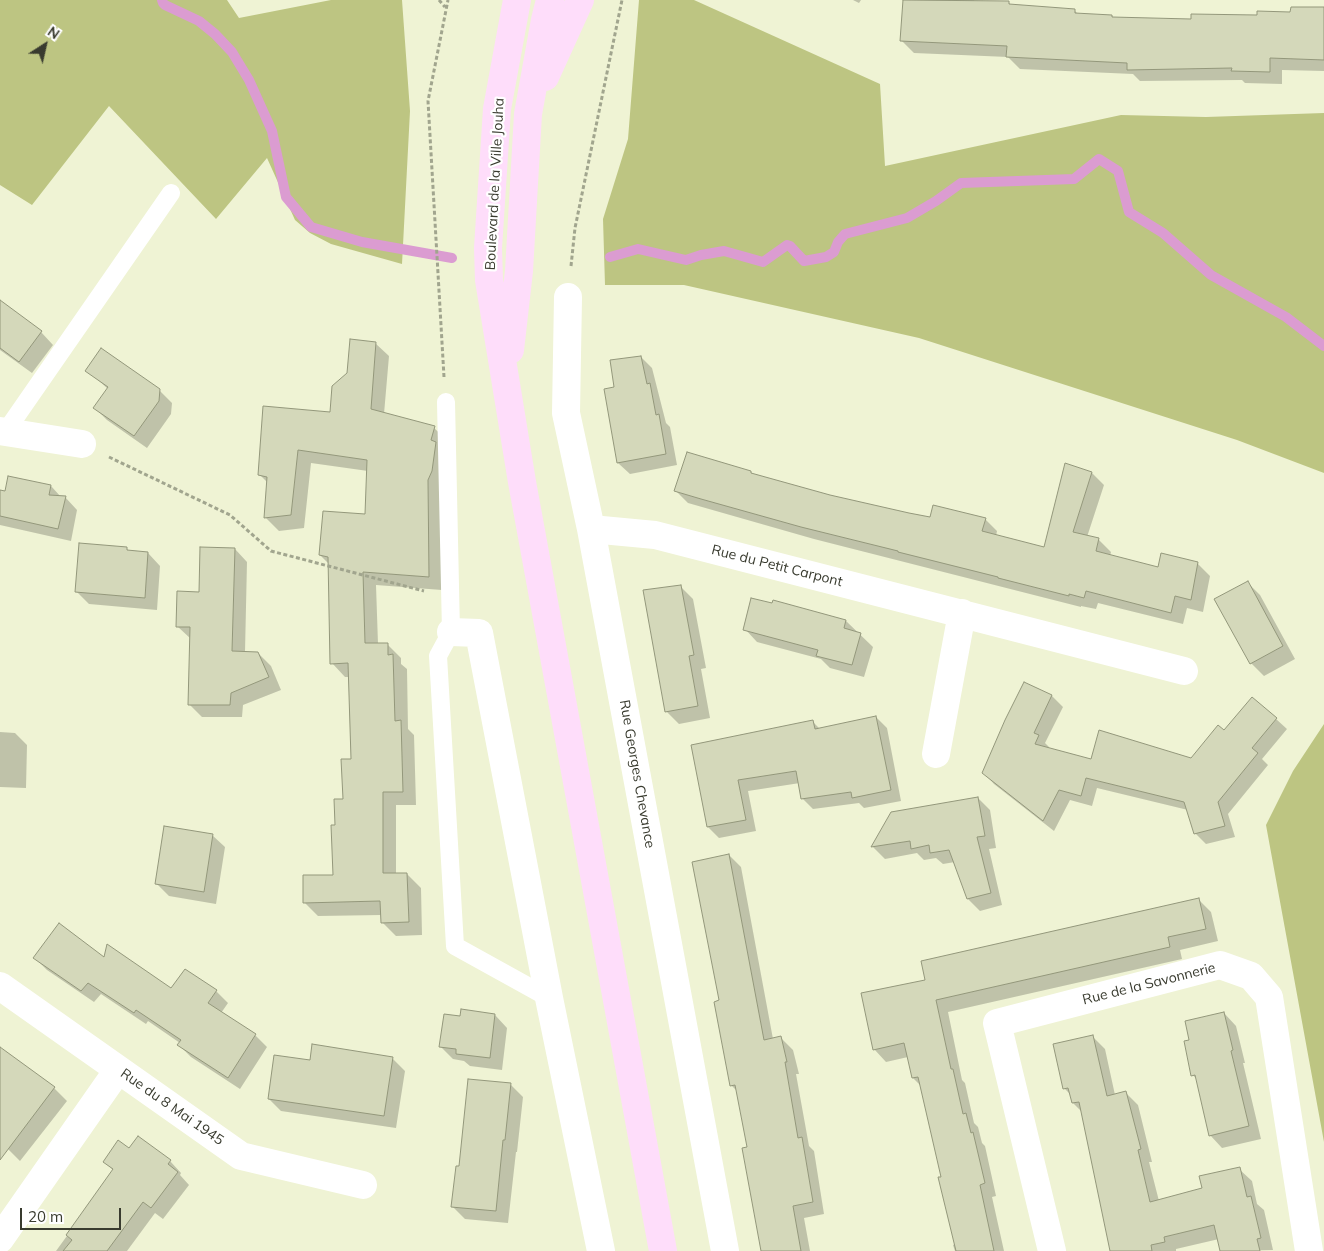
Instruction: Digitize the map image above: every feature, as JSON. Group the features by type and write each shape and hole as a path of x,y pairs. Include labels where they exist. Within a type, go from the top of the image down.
{"main road":[{"name":"Boulevard de la Ville Jouha","path":"517,0 497,108 488,248 489,280 526,502 663,1251"},
{"name":"Boulevard de la Ville Jouha","path":"506,383 519,272 528,114 550,0"},
{"path":"528,114 580,0"}],"street":[{"name":"Rue Georges Chevance","path":"568,296 566,413 591,529 725,1251"},
{"path":"3,431 82,444"},
{"name":"Rue du Petit Carpont","path":"591,529 656,535 1184,671"},
{"path":"936,754 962,613"},
{"path":"451,632 479,633 549,998 601,1251"},
{"name":"Rue de la Savonnerie","path":"1052,1251 996,1023 1220,965 1251,976 1269,997 1309,1251"},
{"name":"Rue du 8 Mai 1945","path":"0,986 241,1156 364,1185"},
{"path":"0,1238 118,1070"}],"lane":[{"path":"3,431 171,193"},
{"path":"446,402 451,632 438,656 455,946 549,998"}],"path":[{"path":"439,0 445,8"},
{"path":"446,402 440,337 437,236 428,101 448,0"},
{"path":"568,296 575,228 622,0"},
{"path":"82,444 230,515 271,551 451,598"}],"green space":[{"path":"0,0 227,0 239,18 331,0 402,0 410,111 402,264 331,244 310,233 295,220 267,158 216,219 109,106 32,205 0,185"},
{"path":"639,0 694,0 880,84 885,166 1121,115 1206,117 1324,113 1324,473 1237,440 919,338 684,285 605,285 603,219 628,139"},
{"path":"1324,724 1324,1142 1266,825 1293,771"}],"building":[{"path":"903,0 1009,1 1009,4 1075,9 1075,13 1112,15 1112,17 1191,19 1191,14 1257,15 1257,11 1290,12 1291,7 1324,7 1324,60 1270,58 1270,72 1231,71 1232,68 1127,70 1127,63 1006,57 1007,46 900,41"},
{"path":"0,300 42,331 19,362 0,348"},
{"path":"350,339 376,342 371,409 435,426 431,440 436,442 432,471 428,480 429,577 363,572 365,643 388,643 388,655 393,654 395,721 401,720 403,792 383,792 383,873 407,873 409,922 381,923 380,901 303,903 303,875 333,875 331,825 335,825 334,799 343,799 341,759 351,759 348,663 330,664 328,557 319,555 323,511 365,514 367,460 298,450 291,515 264,518 267,477 258,475 263,406 330,412 332,386 347,373"},
{"path":"101,348 160,389 159,401 134,436 93,408 108,387 85,371"},
{"path":"641,356 647,384 650,383 656,415 659,414 666,454 617,463 604,389 614,387 610,360"},
{"path":"687,452 751,471 751,473 830,495 909,513 930,517 933,505 986,518 982,531 1044,547 1065,463 1092,472 1073,532 1099,538 1096,551 1158,567 1161,553 1198,562 1191,600 1175,596 1171,613 1086,591 1084,598 1069,594 1069,596 801,527 701,499 674,491"},
{"path":"8,476 51,485 49,495 66,496 58,529 0,516 0,490 5,491"},
{"path":"79,543 127,547 127,550 148,552 145,598 75,592"},
{"path":"200,547 235,548 232,651 258,652 269,677 231,693 230,705 188,705 190,627 176,627 177,591 199,592"},
{"path":"1248,581 1283,646 1250,664 1214,599"},
{"path":"681,585 694,655 689,656 698,706 665,712 643,590"},
{"path":"751,598 772,603 773,600 846,620 844,628 861,633 852,665 816,656 818,650 743,630"},
{"path":"1024,682 1052,695 1034,733 1039,735 1035,744 1091,759 1099,730 1191,758 1218,725 1224,730 1252,697 1277,718 1252,748 1258,753 1218,802 1225,826 1194,834 1184,802 1086,778 1081,796 1059,790 1043,821 982,773"},
{"path":"876,716 891,790 852,798 851,792 801,799 796,771 738,780 746,820 707,827 691,745 813,720 815,729"},
{"path":"978,797 985,836 977,837 991,893 967,899 949,850 930,853 929,845 911,849 910,841 871,847 891,812"},
{"path":"164,826 213,834 204,892 155,884"},
{"path":"729,854 764,1040 781,1036 787,1062 785,1062 798,1138 802,1137 813,1202 793,1206 801,1251 761,1251 742,1148 747,1147 735,1085 730,1086 714,1002 719,1000 692,862"},
{"path":"1199,898 1206,929 1168,937 1170,947 936,1000 963,1114 966,1113 971,1133 973,1132 985,1183 980,1185 994,1251 956,1251 938,1177 941,1177 918,1077 912,1078 904,1043 873,1050 861,993 925,980 921,961"},
{"path":"59,923 104,957 107,944 171,988 185,969 217,990 208,1003 256,1034 228,1078 177,1045 181,1040 136,1010 134,1013 88,983 81,991 33,958"},
{"path":"461,1009 495,1014 490,1058 456,1054 456,1049 439,1047 444,1014 460,1016"},
{"path":"1224,1012 1233,1050 1231,1051 1249,1126 1209,1136 1195,1075 1191,1076 1184,1041 1189,1040 1185,1021"},
{"path":"1093,1035 1107,1096 1126,1091 1141,1149 1138,1150 1150,1202 1202,1188 1199,1176 1240,1167 1247,1197 1251,1196 1261,1238 1257,1239 1260,1251 1220,1251 1214,1225 1164,1237 1165,1242 1151,1245 1152,1251 1110,1251 1079,1102 1072,1103 1068,1088 1063,1089 1053,1044"},
{"path":"312,1044 393,1057 384,1116 268,1099 274,1055 310,1060"},
{"path":"0,1047 55,1087 0,1160"},
{"path":"468,1079 511,1083 496,1211 451,1207 456,1166 459,1166"},
{"path":"138,1136 171,1160 168,1164 178,1172 151,1208 143,1202 107,1251 63,1251 72,1240 66,1235 113,1169 103,1162 118,1140 129,1148"}],"waterway":[{"path":"162,0 165,5 199,21 232,52 249,80 272,131 286,197 311,227 362,242 452,258"},
{"path":"610,257 638,249 686,260 724,251 763,262 787,245 804,261 826,257 834,252 838,242 845,234 907,218 936,201 961,183 1074,179 1099,159 1118,171 1129,212 1163,233 1211,275 1286,317 1324,346"}]}
